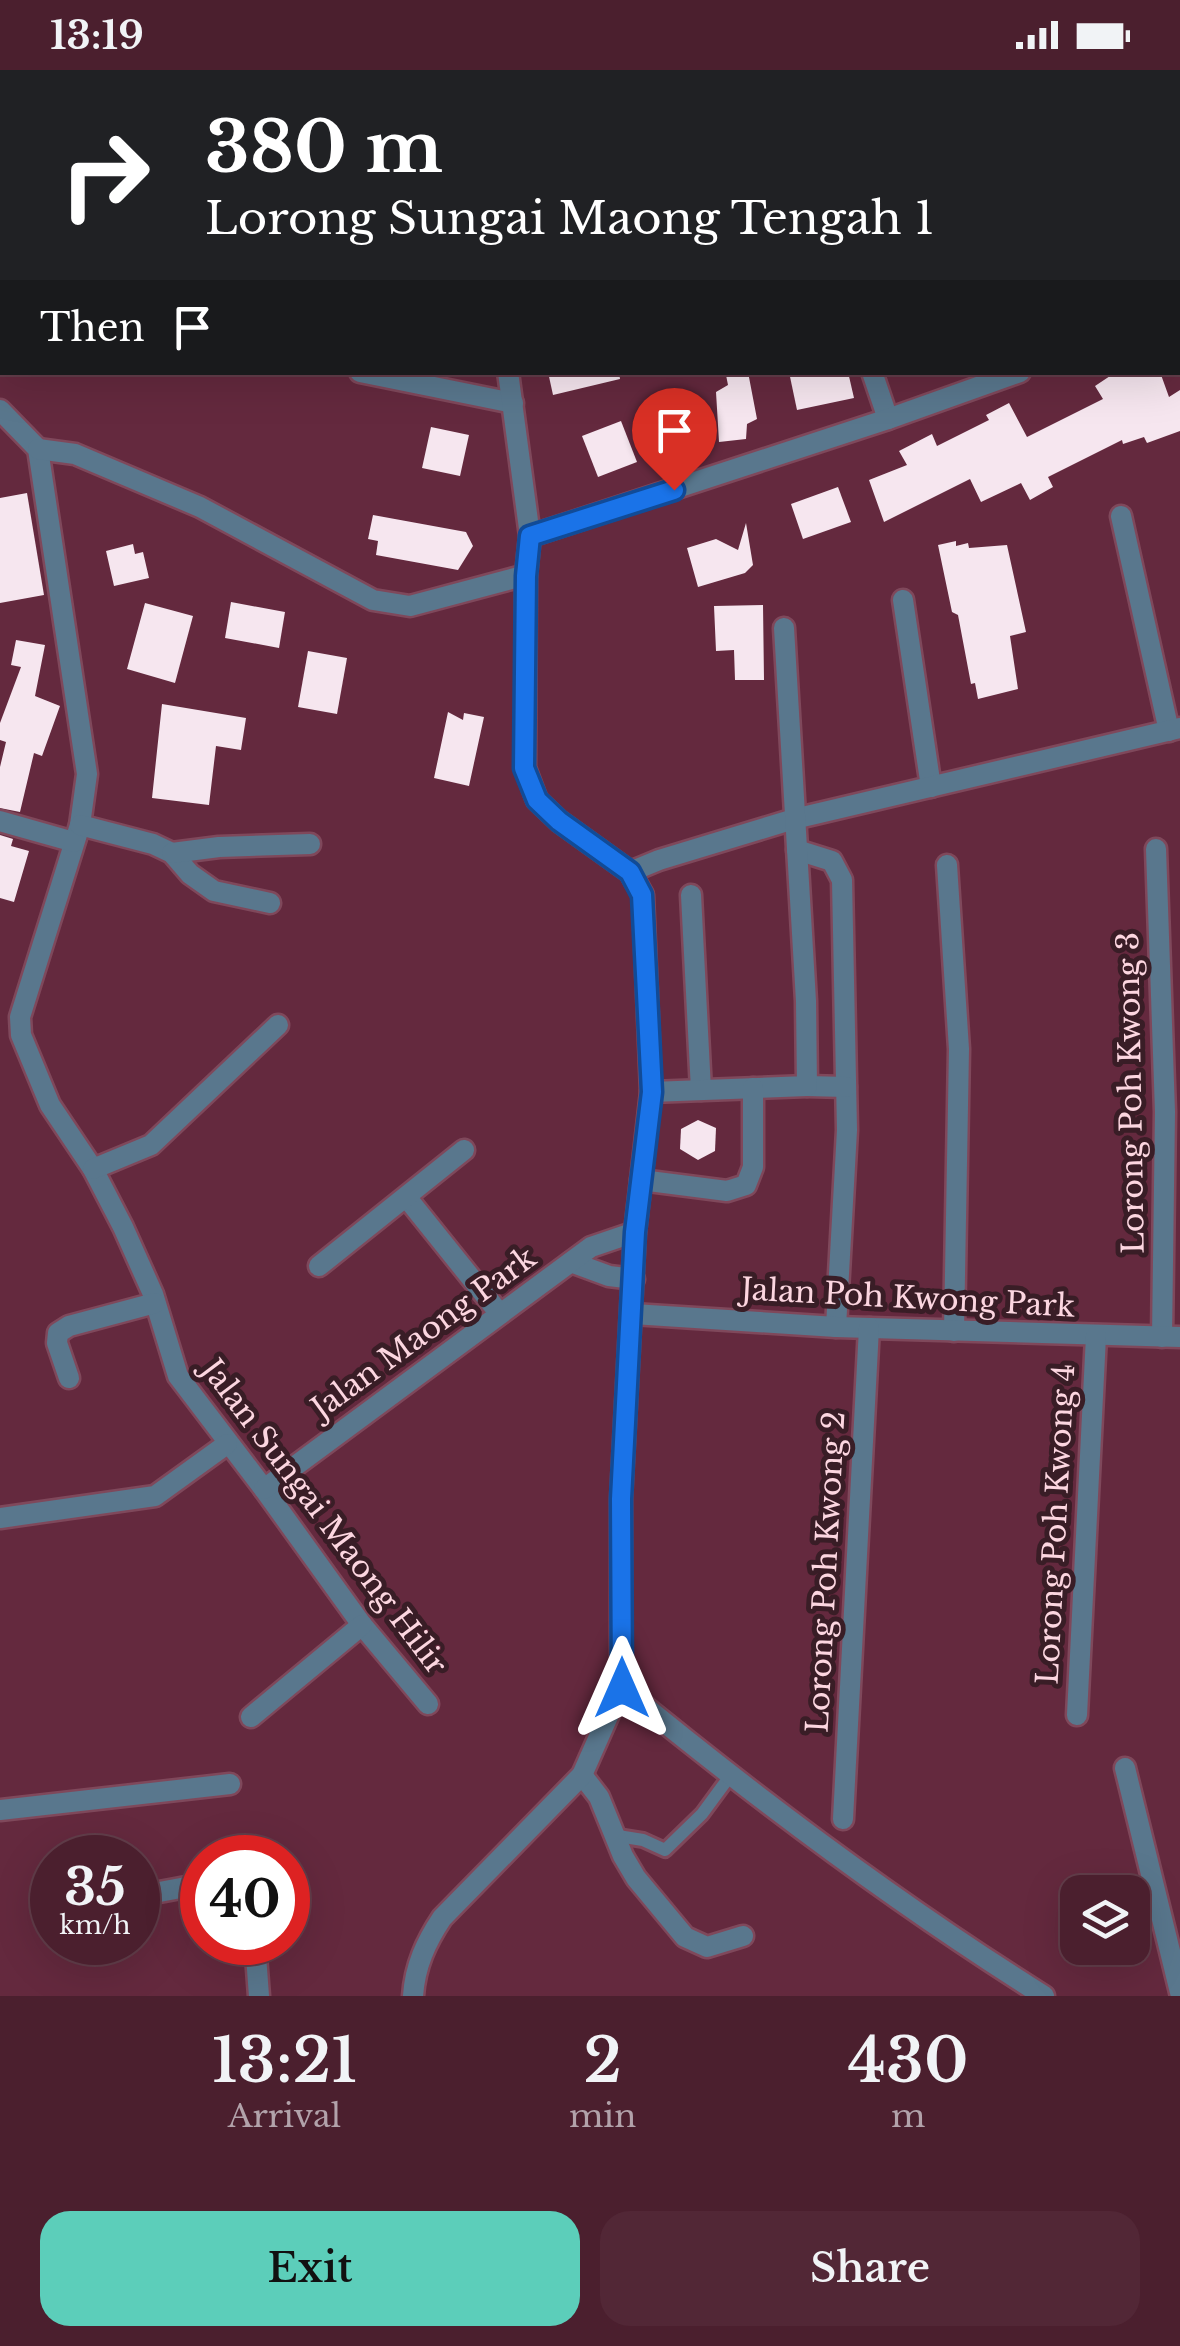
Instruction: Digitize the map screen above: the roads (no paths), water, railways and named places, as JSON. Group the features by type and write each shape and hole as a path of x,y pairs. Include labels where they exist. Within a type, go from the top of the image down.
{"street":[{"path":"375,375 513,403"},
{"path":"413,1996 414,1979 426,1943 442,1918 582,1775 622,1688 621,1499 635,1232 652,1092 642,895 630,872 559,821 537,800 524,768 530,536 508,375"},
{"path":"873,375 888,420"},
{"path":"530,536 888,420 1012,375"},
{"path":"0,410 38,449 75,454 200,508 373,600 410,606 526,576"},
{"name":"Jalan Sungai Maong Hilir","path":"38,449 87,774 77,834 10,1018 50,1105 93,1169 123,1227 155,1303 178,1376 362,1625 428,1704"},
{"path":"630,872 794,819 1174,730 1121,516"},
{"path":"903,600 931,787"},
{"path":"784,628 806,1001 807,1086"},
{"path":"0,821 153,844 172,853 190,874 214,891 270,903"},
{"path":"172,853 310,844"},
{"name":"Lorong Poh Kwong 3","path":"1156,849 1171,1337"},
{"path":"798,850 832,861 842,880 847,1130 836,1327"},
{"path":"947,866 959,1049 954,1331"},
{"path":"690,894 701,1090"},
{"path":"93,1169 151,1146 278,1025"},
{"path":"652,1092 846,1087"},
{"path":"641,1180 727,1191 746,1185 753,1167 753,1088"},
{"path":"319,1266 464,1150"},
{"path":"408,1198 500,1314"},
{"name":"Jalan Maong Park","path":"264,1488 591,1247 635,1232"},
{"name":"Jalan Maong Park","path":"571,1262 609,1276 634,1279"},
{"path":"69,1378 58,1334 70,1326 155,1303"},
{"name":"Jalan Poh Kwong Park","path":"633,1314 836,1327 1171,1337"},
{"name":"Lorong Poh Kwong 2","path":"842,1819 869,1328"},
{"name":"Lorong Poh Kwong 4","path":"1077,1715 1096,1336"},
{"path":"0,1518 155,1496 228,1444"},
{"path":"252,1717 362,1625"},
{"path":"622,1688 730,1776 937,1929 1044,1996"},
{"path":"1125,1768 1180,1992"},
{"path":"582,1775 599,1796 636,1878 685,1937 707,1947 742,1936"},
{"path":"0,1810 230,1784"},
{"path":"257,1965 259,1996"}],"lane":[{"path":"618,1836 643,1840 665,1850 702,1814 730,1776"}]}
